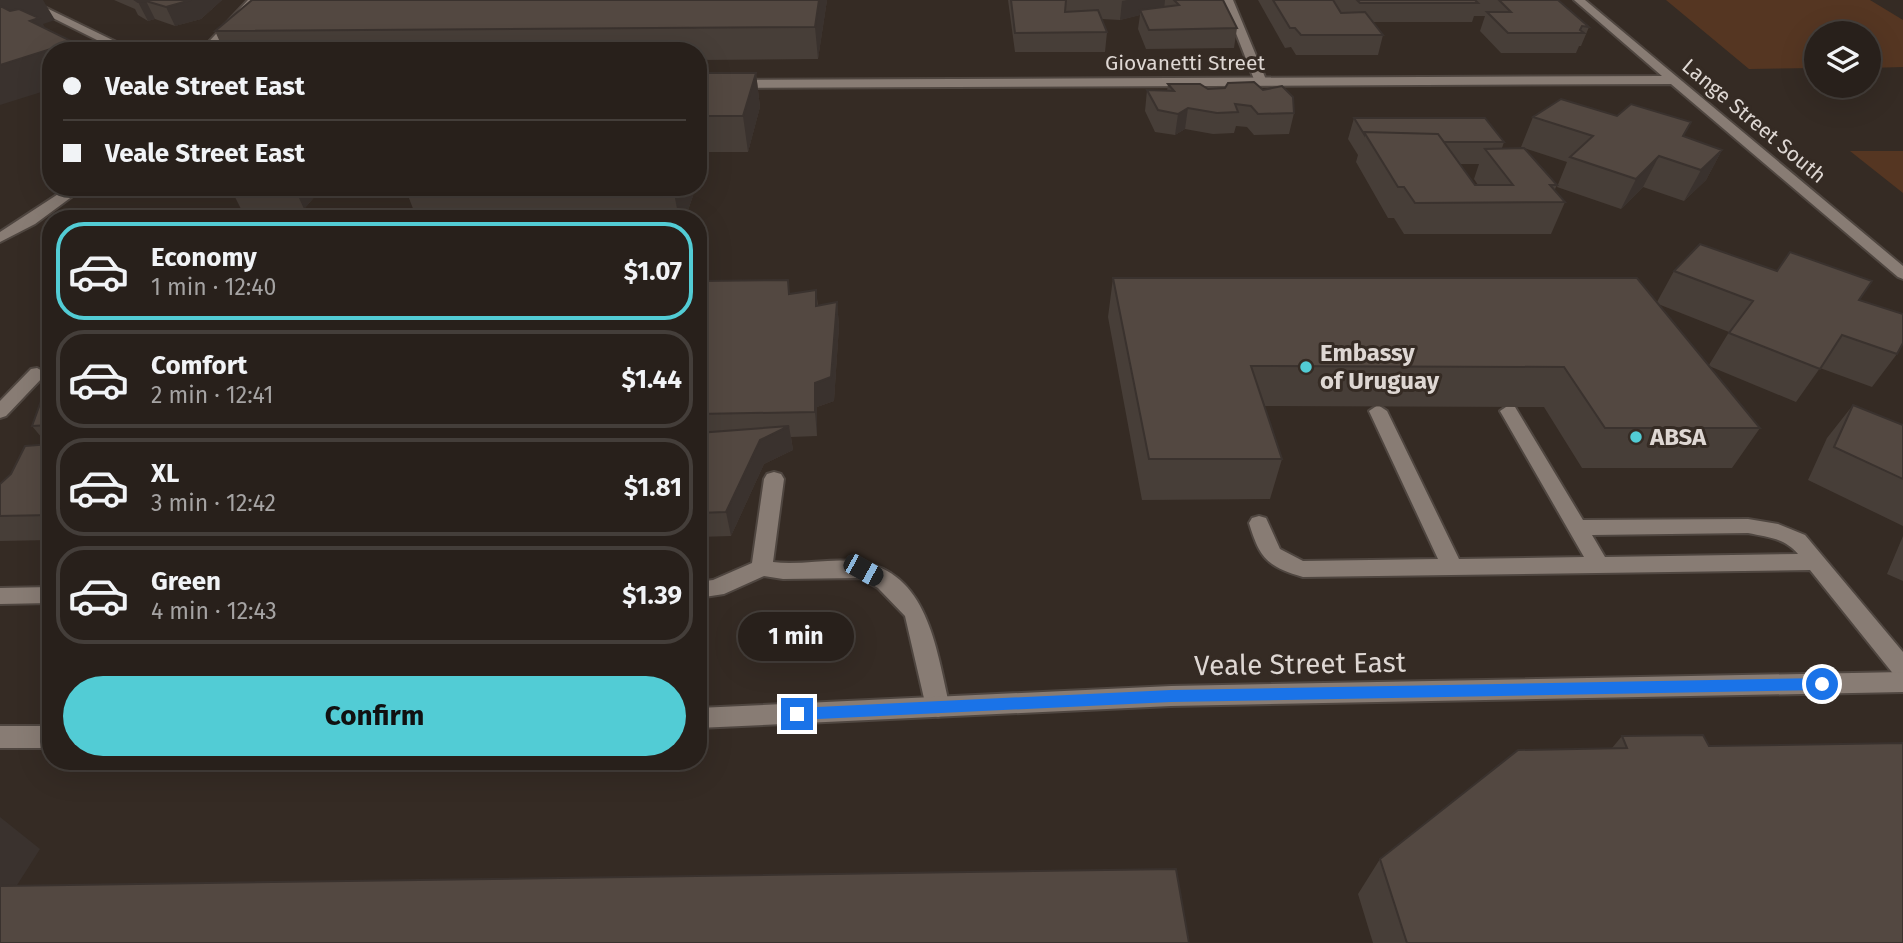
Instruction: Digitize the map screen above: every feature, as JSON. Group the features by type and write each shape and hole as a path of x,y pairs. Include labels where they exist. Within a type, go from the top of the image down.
{"street":[{"path":"22,0 110,42"},
{"path":"214,42 254,0"},
{"path":"1228,0 1261,82"},
{"name":"Lange Street South","path":"1579,0 1903,274"},
{"name":"Giovanetti Street","path":"707,84 1671,80"},
{"path":"46,210 65,196"},
{"path":"0,239 42,212"},
{"path":"0,412 37,373"},
{"path":"1378,411 1452,567"},
{"path":"1509,411 1599,565"},
{"path":"762,568 774,480"},
{"path":"1259,523 1266,546 1279,563 1303,569 1816,562"},
{"path":"1577,528 1748,526 1779,531 1798,540 1903,669"},
{"path":"707,589 716,588 762,568 783,571 863,570 886,582 903,597 915,613 938,707"},
{"path":"0,596 42,595"},
{"name":"Veale Street East","path":"707,718 1171,696 1903,682"},
{"path":"0,737 42,737"}],"shaded area":[{"path":"1666,0 1870,0 1903,20 1903,67 1881,68 1881,21 1804,21 1804,68 1749,69"},
{"path":"1850,151 1903,151 1903,193"}],"building":[{"path":"135,0 191,0 166,7"},
{"path":"252,0 819,0 815,27 215,31"},
{"path":"1011,0 1066,0 1065,12 1098,10 1107,32 1015,33"},
{"path":"1174,0 1223,0 1237,28 1149,30 1140,10 1179,5"},
{"path":"1273,0 1333,0 1341,13 1365,12 1383,35 1301,35 1295,28 1290,28"},
{"path":"1357,0 1475,0 1478,3 1360,3"},
{"path":"1499,0 1558,0 1589,27 1582,26 1580,30 1584,33 1508,33 1487,12 1511,12"},
{"path":"0,6 10,11 19,9 39,18 30,21 73,42 42,42 42,52 0,65"},
{"path":"707,73 756,73 743,116 707,116"},
{"path":"1254,82 1263,90 1282,86 1293,97 1294,113 1258,114 1251,106 1235,104 1238,112 1217,113 1188,108 1178,114 1158,110 1147,90 1174,91 1168,84 1200,84 1208,89 1225,88 1228,83"},
{"path":"1561,99 1617,116 1631,104 1691,122 1683,136 1722,150 1701,170 1659,156 1636,179 1570,157 1593,136 1533,117"},
{"path":"1354,118 1485,118 1504,142 1444,142 1438,134 1364,134"},
{"path":"1364,132 1438,134 1475,185 1513,185 1485,149 1524,148 1557,185 1550,185 1565,202 1415,203 1404,187 1398,187"},
{"path":"1700,244 1777,271 1790,252 1872,281 1859,300 1903,314 1903,343 1897,354 1842,335 1820,369 1729,333 1753,301 1674,271"},
{"path":"1113,278 1637,278 1760,428 1605,428 1564,367 1251,366 1282,459 1149,459"},
{"path":"788,280 789,294 816,290 816,306 837,302 831,377 815,383 815,412 707,414 707,281"},
{"path":"42,398 42,425 32,426"},
{"path":"1853,405 1903,425 1903,479 1834,447"},
{"path":"789,426 760,440 726,512 707,513 707,432"},
{"path":"42,445 42,515 0,516 0,484 11,474 25,446"},
{"path":"1703,735 1709,746 1903,743 1903,943 1407,943 1380,859 1518,750 1627,748 1622,736"},
{"path":"1176,869 1189,943 0,943 0,886"}],"place":[{"name":"Embassy of Uruguay","path":"1306,367"},
{"name":"ABSA","path":"1636,437"}],"route":[{"path":"797,714 1171,696 1822,684"}]}
